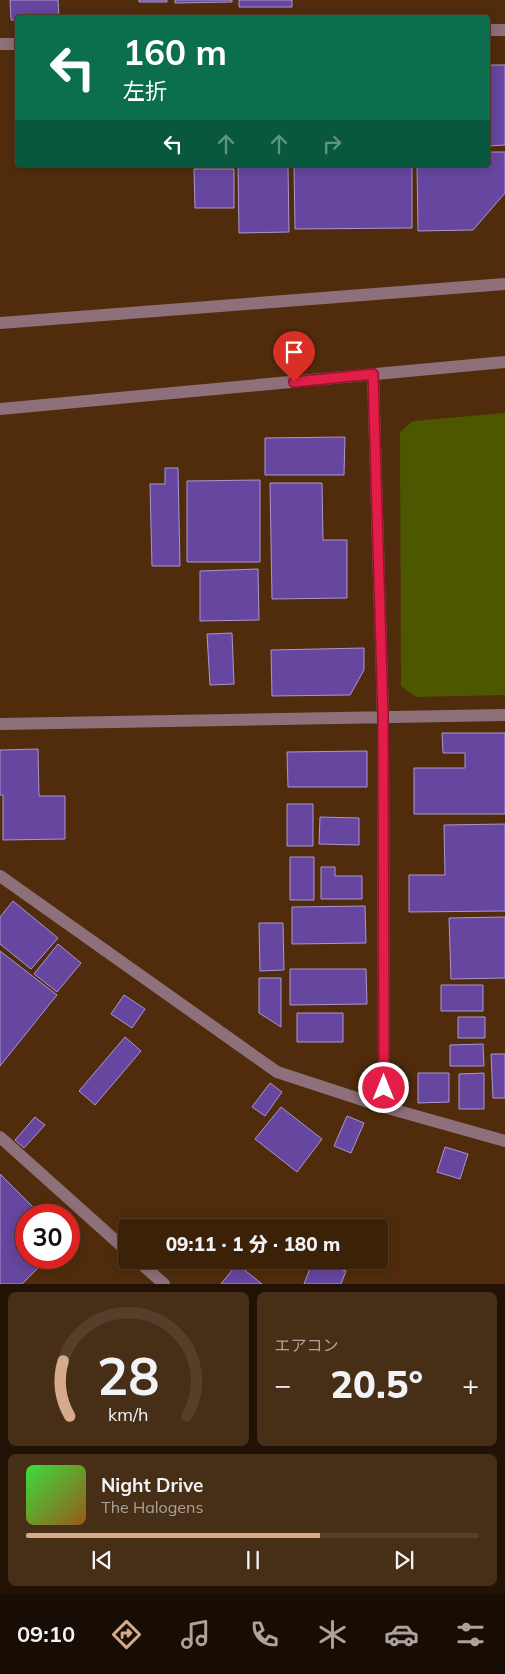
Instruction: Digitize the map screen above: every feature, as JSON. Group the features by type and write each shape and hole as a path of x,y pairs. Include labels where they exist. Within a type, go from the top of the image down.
{"street":[{"path":"490,30 505,30"},
{"path":"0,44 15,44"},
{"path":"0,324 505,284"},
{"path":"0,409 505,362"},
{"path":"373,374 383,716 384,1107"},
{"path":"0,724 505,715"},
{"path":"0,876 277,1072 384,1107 505,1142"},
{"path":"0,1137 118,1243"},
{"path":"147,1269 164,1284"}],"green space":[{"path":"505,413 505,695 416,697 401,686 400,432 413,421"}],"building":[{"path":"10,0 58,0 59,15 15,15 15,20 11,20"},
{"path":"139,0 167,0 167,2 139,2"},
{"path":"175,0 232,0 232,2 175,3"},
{"path":"239,0 292,0 292,7 239,7"},
{"path":"490,65 505,65 505,145 490,146"},
{"path":"490,152 505,152 505,193 473,230 418,231 417,167 490,167"},
{"path":"238,167 288,167 289,232 239,233"},
{"path":"294,167 412,167 412,228 295,229"},
{"path":"194,169 234,169 234,208 195,208"},
{"path":"345,437 344,475 265,475 265,438"},
{"path":"165,468 178,468 180,566 152,566 150,484 165,484"},
{"path":"260,480 260,562 187,562 187,481"},
{"path":"270,483 322,483 323,540 347,540 347,598 272,599"},
{"path":"258,569 259,620 200,621 200,571"},
{"path":"232,633 234,684 210,685 207,634"},
{"path":"364,648 364,670 350,695 272,696 271,650"},
{"path":"442,733 505,733 505,814 414,814 414,768 465,768 465,753 443,753"},
{"path":"38,749 39,796 65,796 65,839 3,840 0,750"},
{"path":"367,751 367,787 288,787 287,752"},
{"path":"287,804 313,804 313,846 287,846"},
{"path":"320,817 359,818 359,845 319,844"},
{"path":"505,824 505,911 409,912 409,875 445,875 444,825"},
{"path":"290,857 314,857 314,900 290,900"},
{"path":"321,867 335,867 335,876 362,876 362,899 321,899"},
{"path":"13,901 58,938 31,969 0,944 0,917"},
{"path":"365,906 366,943 292,944 292,907"},
{"path":"505,917 505,978 451,979 449,918"},
{"path":"259,923 283,923 284,970 260,971"},
{"path":"58,944 81,963 57,992 34,974"},
{"path":"0,951 57,995 0,1066"},
{"path":"290,969 366,969 367,1004 290,1005"},
{"path":"259,978 281,978 281,1027 259,1013"},
{"path":"441,985 483,985 483,1011 441,1011"},
{"path":"124,995 145,1009 132,1028 111,1014"},
{"path":"297,1013 343,1013 343,1042 297,1042"},
{"path":"458,1017 485,1017 485,1038 458,1038"},
{"path":"125,1037 141,1051 95,1105 79,1091"},
{"path":"483,1044 484,1066 450,1066 450,1045"},
{"path":"491,1054 505,1054 505,1098 493,1098"},
{"path":"418,1073 449,1073 449,1102 418,1103"},
{"path":"484,1073 484,1109 459,1109 459,1074"},
{"path":"270,1083 282,1092 265,1116 252,1107"},
{"path":"281,1107 322,1139 297,1172 255,1139"},
{"path":"347,1116 364,1123 351,1153 334,1146"},
{"path":"35,1117 45,1125 24,1148 15,1140"},
{"path":"445,1147 468,1154 460,1179 437,1172"},
{"path":"0,1174 30,1204 15,1204 15,1269 37,1269 22,1284 0,1284"},
{"path":"233,1269 243,1269 262,1284 221,1284"},
{"path":"310,1269 339,1269 346,1271 341,1284 304,1284"}],"route":[{"path":"294,382 373,374 383,716 384,1088"}]}
